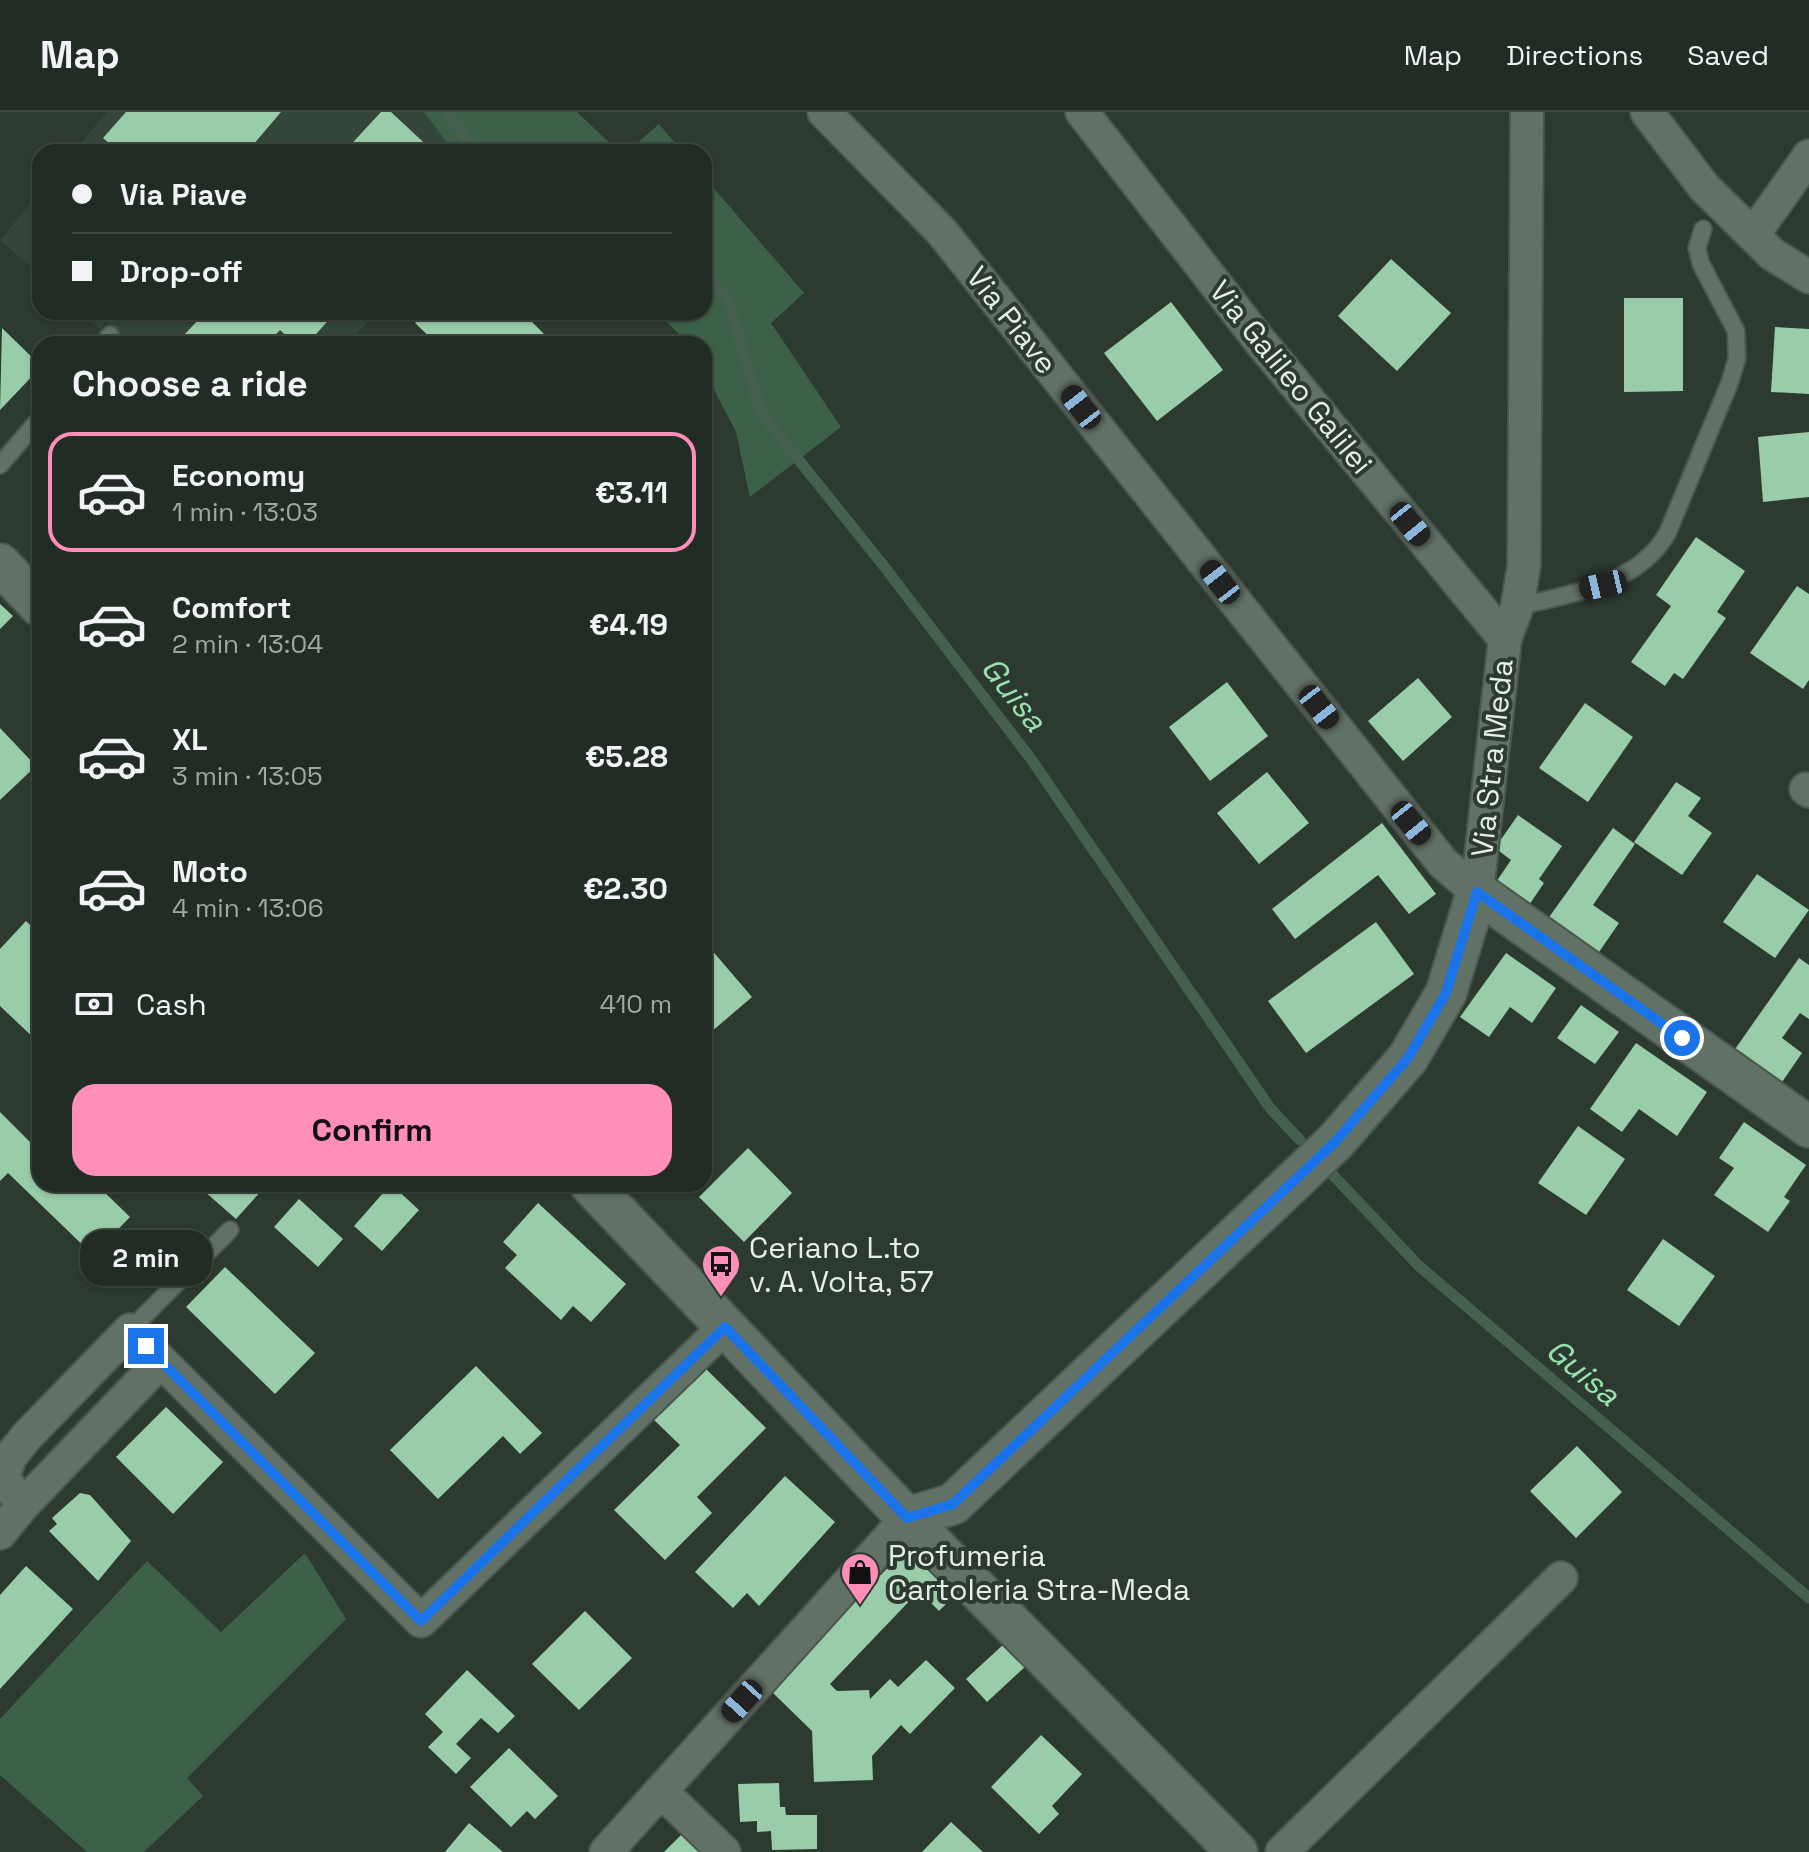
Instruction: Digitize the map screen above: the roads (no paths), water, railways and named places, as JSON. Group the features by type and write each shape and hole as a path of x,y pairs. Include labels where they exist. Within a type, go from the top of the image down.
{"street":[{"name":"Via Piave","path":"824,112 942,232 1443,863 1477,892 1809,1127"},
{"name":"Via Galileo Galilei","path":"1082,112 1259,340 1505,639"},
{"name":"Via Stra Meda","path":"907,1518 953,1504 1335,1142 1408,1058 1446,993 1477,892 1505,639 1517,607 1524,566 1527,112"},
{"path":"1647,112 1704,187 1772,254 1809,277"},
{"path":"1753,235 1809,156"},
{"path":"0,564 32,598"},
{"path":"598,1192 907,1518 1237,1852"},
{"path":"23,1505 3,1478 10,1457 130,1330 421,1621 725,1327"},
{"path":"0,1533 161,1361"},
{"path":"606,1852 907,1518"},
{"path":"1282,1852 1561,1578"},
{"path":"661,1791 724,1852"}],"lane":[{"path":"1517,607 1603,585 1642,564 1658,551 1668,532 1737,358 1736,331 1714,293 1699,256 1697,248 1703,229"},
{"path":"0,465 32,427"},
{"path":"130,1330 230,1230"}],"waterway":[{"name":"Guisa","path":"447,112 471,144"},
{"name":"Guisa","path":"712,283 728,298 761,413 883,565 1031,759 1270,1108 1300,1140"},
{"name":"Guisa","path":"1332,1174 1419,1266 1809,1598"}],"place":[{"name":"Ceriano L.to v. A. Volta, 57","path":"721,1298"},
{"name":"Profumeria Cartoleria Stra-Meda","path":"860,1606"}]}
